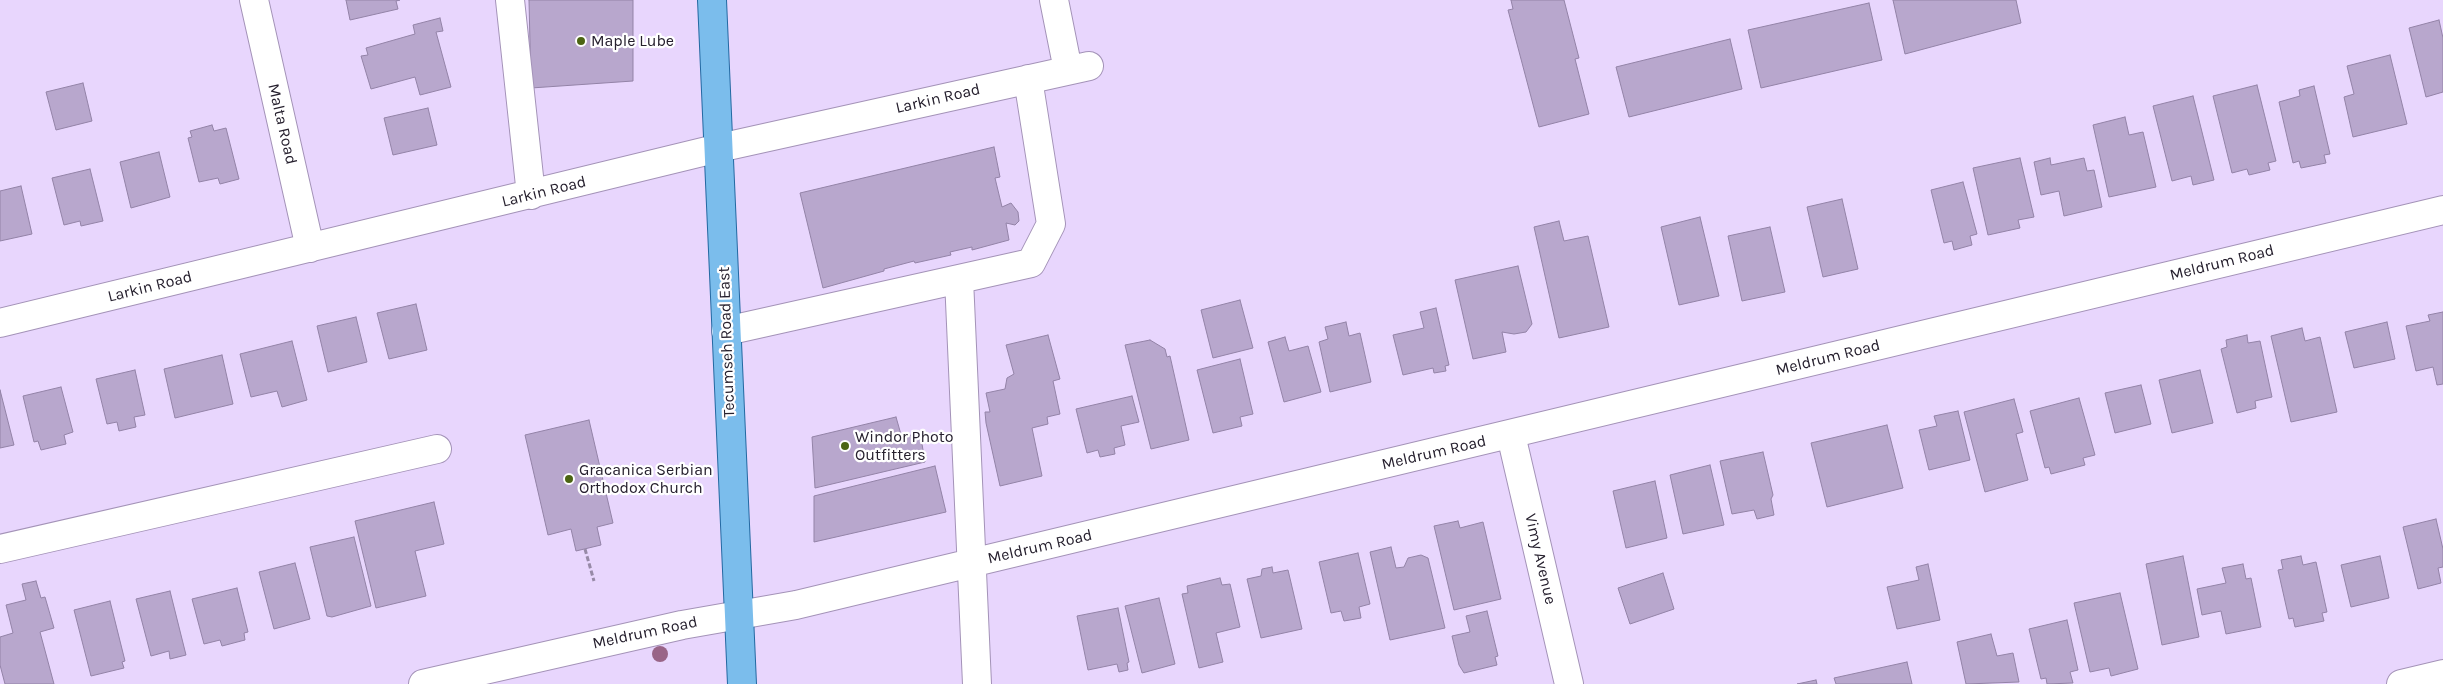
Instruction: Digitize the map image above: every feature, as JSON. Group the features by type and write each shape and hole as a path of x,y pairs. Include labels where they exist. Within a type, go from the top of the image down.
{"main road":[{"name":"Tecumseh Road East","path":"712,0 742,684"}],"street":[{"name":"Malta Road","path":"254,0 310,248"},
{"path":"510,0 531,195"},
{"name":"Larkin Road","path":"0,323 719,148 1079,68 1054,0"},
{"path":"726,331 1031,263 1052,224 1028,79"},
{"name":"Meldrum Road","path":"423,684 672,627 796,605 2443,210"},
{"path":"959,279 977,684"},
{"name":"Vimy Avenue","path":"1511,435 1569,684"},
{"path":"0,550 437,449"},
{"path":"2401,684 2443,674"}],"path":[{"path":"585,549 594,582"}],"building":[{"path":"346,0 400,0 396,1 398,9 350,20"},
{"name":"Maple Lube","path":"529,0 633,0 633,81 531,88"},
{"path":"1511,0 1564,0 1579,58 1575,59 1589,114 1539,127 1508,10 1513,9"},
{"path":"1893,0 2016,0 2021,23 1905,54"},
{"path":"1869,3 1882,60 1761,88 1748,30"},
{"path":"440,18 443,31 436,32 451,87 420,95 415,77 371,89 361,56 368,55 366,48 415,34 413,25"},
{"path":"2439,20 2443,38 2443,92 2426,97 2409,28"},
{"path":"1730,39 1742,89 1629,117 1616,67"},
{"path":"2390,55 2407,124 2353,137 2344,97 2354,94 2347,66"},
{"path":"83,83 92,121 56,130 46,92"},
{"path":"2257,85 2276,161 2268,163 2270,170 2249,175 2247,169 2232,173 2213,96"},
{"path":"2314,86 2330,154 2324,155 2326,163 2301,168 2299,161 2293,163 2279,102 2300,96 2299,90"},
{"path":"2193,96 2214,180 2193,185 2191,176 2172,181 2153,106"},
{"path":"428,108 437,145 393,155 384,118"},
{"path":"2125,117 2129,135 2143,132 2156,187 2109,197 2093,125"},
{"path":"212,125 214,131 226,128 239,179 220,184 218,178 199,182 188,138 192,137 190,131"},
{"path":"994,147 1000,177 995,178 1002,207 1011,203 1018,212 1019,221 1015,225 1006,223 1009,240 972,250 972,247 950,252 951,255 915,263 914,261 823,288 800,193"},
{"path":"159,152 170,197 131,208 120,162"},
{"path":"2020,158 2034,217 2018,220 2020,228 1988,235 1973,168"},
{"path":"2050,158 2051,165 2084,158 2087,171 2094,170 2102,207 2064,216 2059,191 2041,195 2034,162"},
{"path":"90,169 103,221 81,226 80,221 64,225 52,178"},
{"path":"1963,182 1977,234 1970,236 1972,245 1954,250 1952,241 1944,243 1931,190"},
{"path":"21,186 32,234 0,241 0,191"},
{"path":"1842,199 1858,269 1823,277 1807,207"},
{"path":"1700,217 1719,296 1679,305 1661,227"},
{"path":"1559,221 1564,241 1588,236 1609,327 1559,338 1534,227"},
{"path":"1770,227 1785,292 1742,301 1728,236"},
{"path":"1518,266 1532,324 1526,332 1514,334 1502,332 1506,352 1473,359 1455,280"},
{"path":"1240,300 1253,348 1213,358 1201,310"},
{"path":"416,304 427,350 389,359 377,313"},
{"path":"1436,308 1449,365 1445,366 1446,371 1434,373 1433,368 1403,375 1393,335 1424,328 1420,312"},
{"path":"2443,312 2443,384 2437,385 2433,367 2416,371 2406,326 2430,321 2428,315"},
{"path":"356,317 367,362 328,372 317,326"},
{"path":"1346,322 1349,336 1360,333 1371,382 1330,392 1319,342 1328,339 1325,327"},
{"path":"2387,322 2395,359 2354,368 2345,332"},
{"path":"2302,328 2305,341 2320,337 2337,412 2291,422 2271,336"},
{"path":"1048,335 1060,379 1053,381 1060,414 1047,417 1048,424 1032,428 1042,476 1000,486 986,423 985,412 990,412 986,393 1005,389 1007,378 1014,374 1006,345"},
{"path":"2247,335 2248,343 2260,341 2272,397 2255,401 2256,408 2237,413 2221,349 2227,347 2226,340"},
{"path":"1285,337 1289,351 1308,346 1321,392 1284,402 1268,342"},
{"path":"1150,340 1165,349 1167,357 1170,356 1189,440 1151,449 1125,345"},
{"path":"292,341 307,400 282,407 277,391 251,397 240,354"},
{"path":"222,355 233,404 175,418 164,369"},
{"path":"1240,359 1253,414 1240,417 1242,426 1213,433 1197,370"},
{"path":"135,370 145,415 134,417 136,427 119,431 117,422 107,424 96,379"},
{"path":"2200,370 2213,423 2172,433 2159,380"},
{"path":"2141,385 2151,424 2115,433 2105,393"},
{"path":"61,387 73,432 64,435 66,444 41,450 38,441 34,442 23,396"},
{"path":"0,390 14,445 0,448"},
{"path":"1132,396 1139,422 1121,426 1125,445 1114,448 1115,454 1100,457 1098,450 1087,453 1076,409"},
{"path":"2079,398 2095,455 2083,458 2085,465 2051,474 2049,467 2045,468 2030,411"},
{"path":"2014,399 2023,432 2016,434 2028,480 1985,492 1964,412"},
{"path":"1958,411 1970,460 1929,470 1919,430 1937,426 1934,416"},
{"path":"896,417 902,438 920,432 925,462 815,488 812,437"},
{"name":"Gracanica Serbian Orthodox Church","path":"589,420 613,523 597,527 601,545 576,551 571,529 548,535 525,435"},
{"path":"1887,425 1903,488 1827,507 1811,443"},
{"path":"1763,452 1773,495 1771,499 1774,515 1757,519 1754,510 1732,514 1720,461"},
{"path":"1710,465 1724,525 1683,534 1670,475"},
{"path":"935,466 946,512 814,542 814,496"},
{"path":"1655,481 1667,538 1626,548 1613,491"},
{"path":"434,502 444,544 415,551 426,596 376,608 355,521"},
{"path":"2436,519 2443,549 2443,567 2438,568 2441,583 2418,589 2403,527"},
{"path":"1458,521 1460,528 1483,522 1501,599 1454,610 1434,526"},
{"path":"354,537 371,606 332,617 327,616 310,547"},
{"path":"1391,547 1396,568 1404,567 1408,558 1421,555 1428,558 1445,628 1390,640 1370,552"},
{"path":"1358,553 1370,604 1359,607 1361,618 1344,621 1341,611 1331,613 1319,562"},
{"path":"2183,556 2199,637 2162,645 2146,564"},
{"path":"2301,556 2303,565 2316,562 2327,612 2322,613 2324,621 2295,627 2293,618 2289,619 2278,570 2283,569 2281,560"},
{"path":"2380,556 2389,598 2351,607 2341,565"},
{"path":"295,563 310,619 274,629 259,572"},
{"path":"1928,564 1940,620 1897,629 1887,587 1919,580 1916,567"},
{"path":"2243,564 2246,579 2251,578 2261,627 2226,634 2221,611 2202,615 2197,589 2226,583 2222,568"},
{"path":"1272,567 1273,573 1288,570 1302,629 1261,638 1247,579 1261,576 1262,569"},
{"path":"1663,573 1674,609 1630,624 1618,588"},
{"path":"1220,578 1222,585 1230,584 1240,627 1216,633 1223,662 1199,668 1182,594 1188,593 1187,586"},
{"path":"36,581 41,598 45,597 54,628 40,632 54,684 5,684 0,665 0,637 13,633 6,605 26,600 22,584"},
{"path":"237,588 248,632 244,633 245,640 222,646 220,640 204,644 192,599"},
{"path":"170,591 186,655 170,659 169,651 151,656 136,599"},
{"path":"2120,593 2138,669 2111,676 2109,668 2090,672 2074,603"},
{"path":"1159,598 1175,664 1142,673 1125,606"},
{"path":"110,601 125,661 122,662 124,668 91,676 74,610"},
{"path":"1118,608 1129,662 1127,663 1128,670 1119,672 1117,664 1088,670 1077,616"},
{"path":"1487,611 1498,656 1495,657 1497,665 1464,673 1459,665 1452,636 1470,632 1466,616"},
{"path":"2067,620 2078,670 2070,672 2073,683 2047,684 2046,678 2041,679 2029,629"},
{"path":"1991,634 1997,656 2013,653 2019,682 1966,684 1957,642"},
{"path":"1907,662 1912,684 1836,684 1834,678"},
{"path":"1816,680 1817,684 1797,684"}],"place":[{"name":"Maple Lube","path":"581,41"},
{"name":"Windor Photo Outfitters","path":"845,446"},
{"name":"Gracanica Serbian Orthodox Church","path":"569,479"}]}
